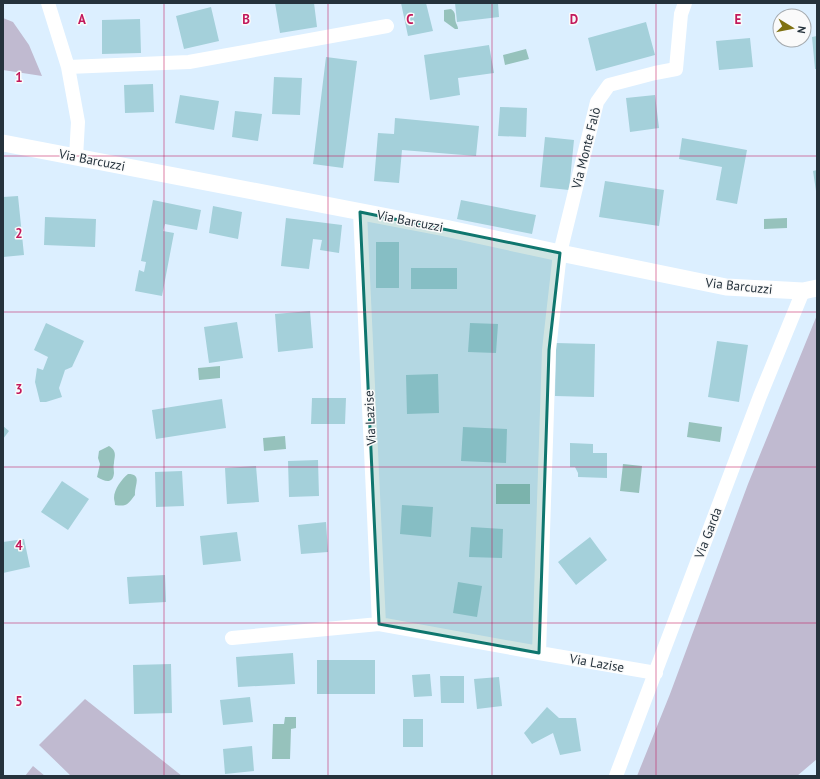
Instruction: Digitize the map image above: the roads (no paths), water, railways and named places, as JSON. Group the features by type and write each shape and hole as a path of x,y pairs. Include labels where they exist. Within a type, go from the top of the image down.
{"street":[{"path":"48,3 68,67 78,122 76,157"},
{"name":"Via Monte Falò","path":"560,253 597,102 610,85 676,69 681,14 685,3"},
{"path":"68,67 189,62 387,26"},
{"name":"Via Barcuzzi","path":"3,143 445,228 726,287 810,289"},
{"name":"Via Lazise","path":"360,212 379,624"},
{"path":"539,653 549,350 560,253"},
{"name":"Via Garda","path":"616,776 760,396 810,289"},
{"name":"Via Lazise","path":"232,638 379,624 656,673"}]}
